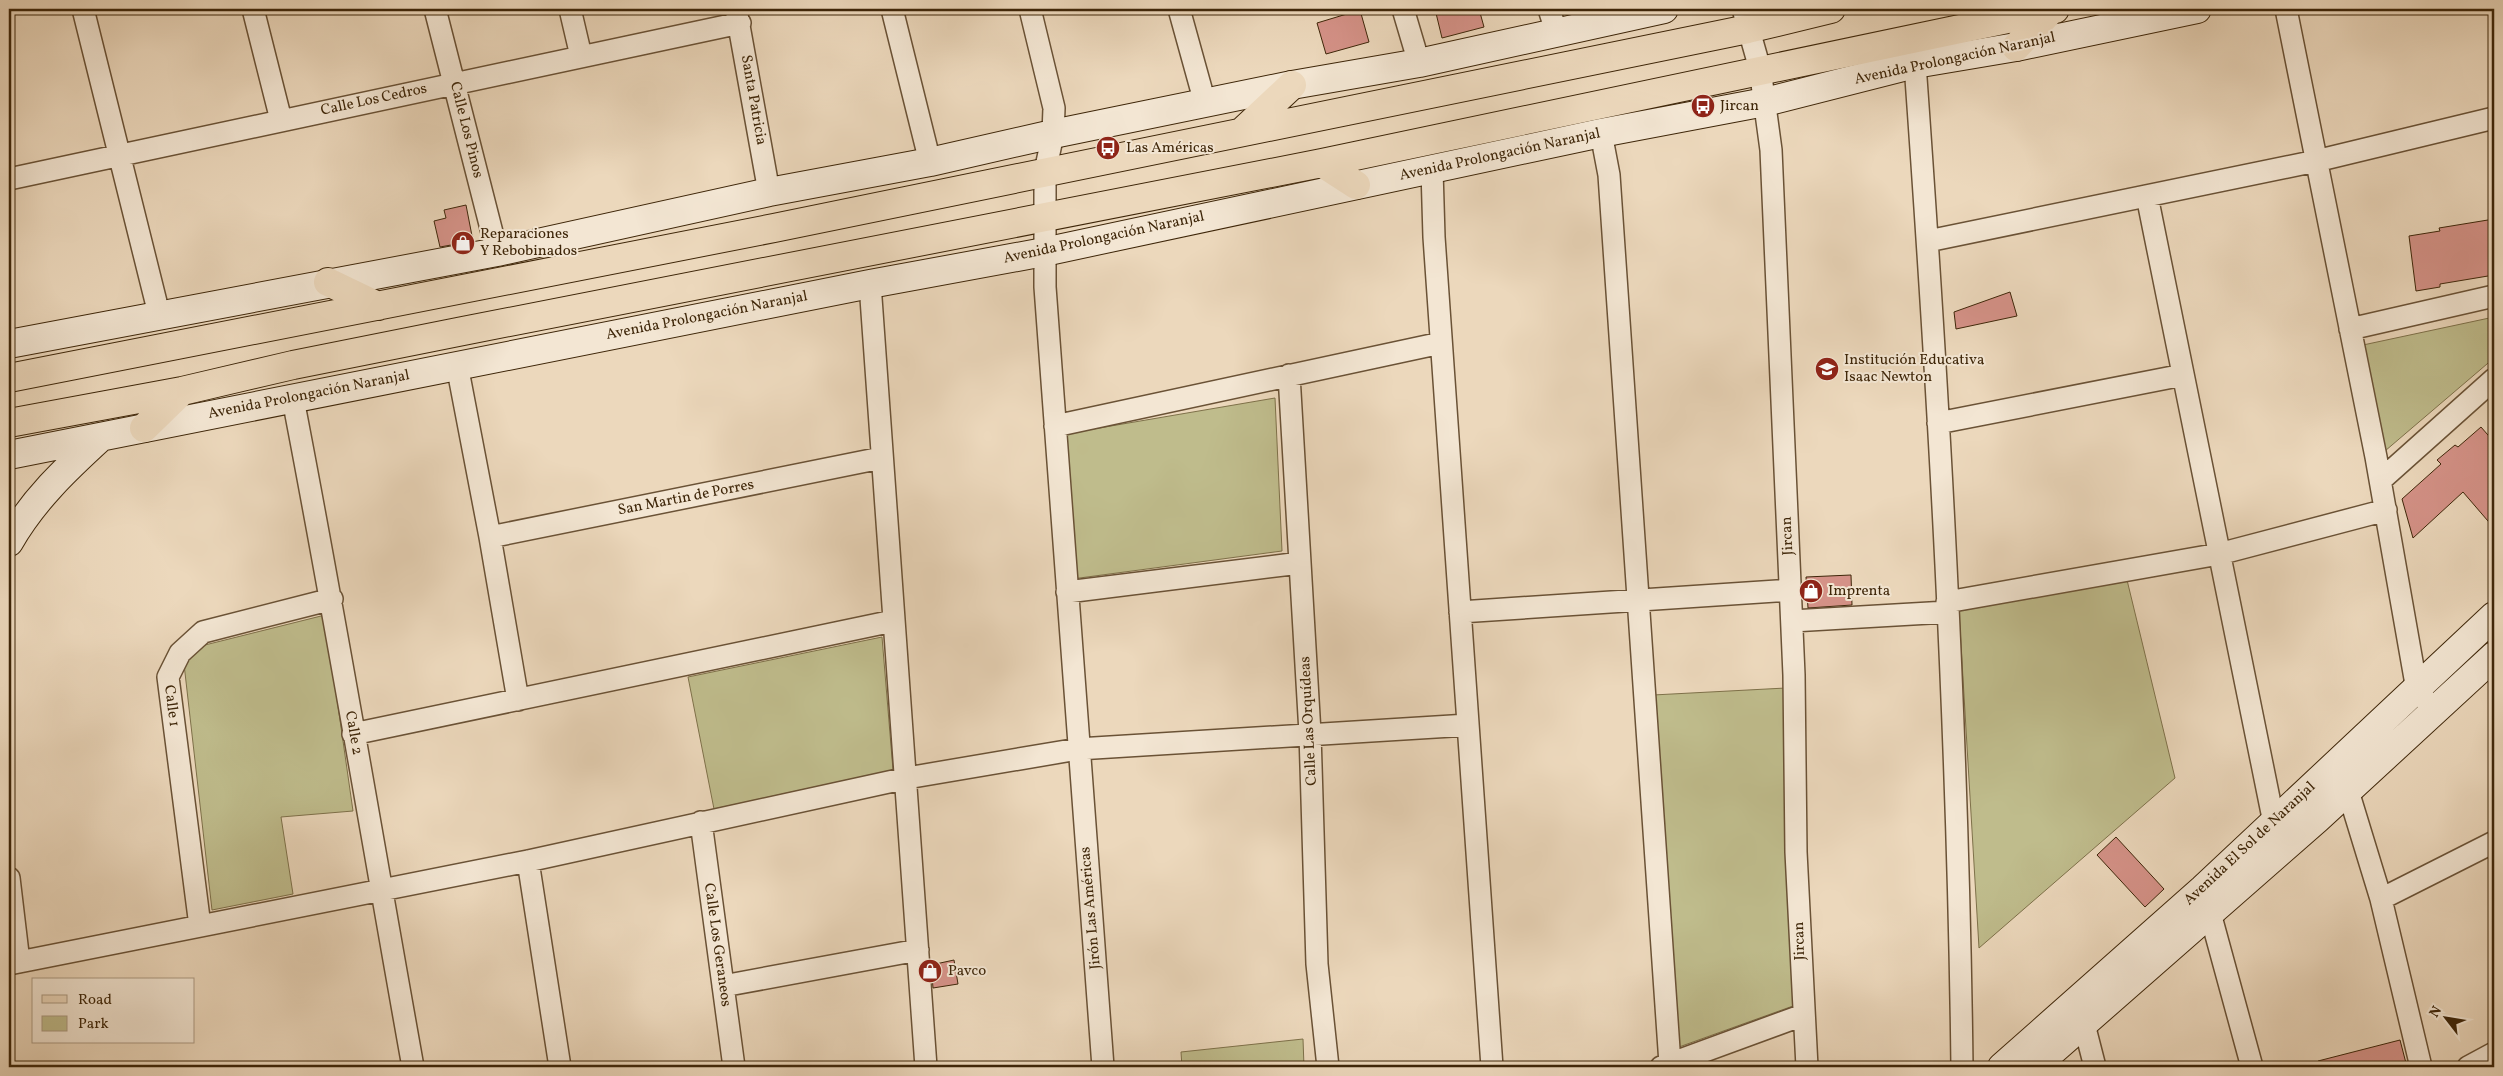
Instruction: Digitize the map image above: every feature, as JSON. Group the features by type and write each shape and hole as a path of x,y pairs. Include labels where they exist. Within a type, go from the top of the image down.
{"main road":[{"path":"9,378 1045,172 1243,131 1745,19 1831,9"},
{"path":"2016,47 2053,9"},
{"name":"Avenida Prolongación Naranjal","path":"9,423 182,391 293,365 1322,163 1760,69 2053,9"},
{"path":"1243,131 1292,85"},
{"path":"1322,163 1356,186"},
{"path":"328,282 378,306"},
{"path":"144,428 182,391"}],"street":[{"path":"83,9 159,314"},
{"path":"253,9 281,120"},
{"name":"Calle Los Pinos","path":"436,9 497,252"},
{"path":"570,9 581,56"},
{"path":"892,9 930,162"},
{"name":"Jirón Las Américas","path":"1030,9 1054,108 1052,134 1045,172 1046,217 1044,252 1078,749 1103,1067"},
{"path":"1179,9 1205,103"},
{"path":"1403,9 1419,63"},
{"path":"9,344 328,282 497,252 769,192 930,162 1052,134 1292,85 1419,63 1553,21 1664,9"},
{"name":"Avenida Prolongación Naranjal","path":"9,455 457,365 1044,252 1601,133 1765,102 1915,64 2016,47 2197,9"},
{"path":"2286,9 2381,480 2417,690 2435,711"},
{"name":"Calle Los Cedros","path":"9,180 581,56 738,16"},
{"name":"Santa Patricia","path":"738,16 769,192"},
{"name":"Jircan","path":"1745,19 1760,69 1771,150 1792,621 1796,852 1807,1067"},
{"path":"1915,64 1928,240 1947,607 1960,952 1962,1067"},
{"path":"1928,240 2316,161 2494,118"},
{"path":"1601,133 1609,175 1666,1066 1803,1015"},
{"path":"1432,170 1441,343 1492,1067"},
{"path":"2147,196 2274,823"},
{"path":"870,284 893,621 907,778 926,1067"},
{"path":"2350,329 2494,296"},
{"path":"1055,426 1441,343"},
{"path":"457,365 490,537 518,700"},
{"name":"Calle Las Orquídeas","path":"1289,375 1310,733 1317,964 1328,1067"},
{"path":"1938,423 2183,375"},
{"path":"2381,480 2494,379"},
{"name":"Calle 2","path":"293,399 332,599 353,734 413,1067"},
{"path":"9,542 22,519 59,475 102,436"},
{"name":"San Martin de Porres","path":"490,537 881,458"},
{"path":"1792,621 1947,607 2219,554 2386,510"},
{"path":"1067,592 1300,563"},
{"path":"1460,612 1790,590"},
{"name":"Calle 1","path":"200,926 168,677 180,653 203,632 332,599"},
{"name":"Avenida El Sol de Naranjal","path":"2002,1067 2274,823 2494,616"},
{"path":"353,734 893,621"},
{"name":"Avenida El Sol de Naranjal","path":"2034,1067 2348,791 2494,656"},
{"path":"9,878 14,963 528,861 907,778 1078,749 1468,724"},
{"path":"2348,791 2381,899 2422,1067"},
{"name":"Calle Los Geraneos","path":"701,822 734,1067"},
{"path":"2381,899 2494,842"},
{"path":"528,861 560,1067"},
{"path":"2210,913 2252,1067"},
{"path":"723,986 918,950"},
{"path":"2084,1024 2095,1067"},
{"path":"2468,1067 2494,1053"}],"green space":[{"path":"2494,317 2494,358 2385,451 2363,345"},
{"path":"1275,398 1282,551 1072,579 1064,434"},
{"path":"2127,580 2175,778 1979,948 1959,611"},
{"path":"325,615 353,811 281,817 293,894 212,910 184,664 205,645"},
{"path":"882,637 893,770 714,809 688,677"},
{"path":"1786,688 1793,1006 1679,1047 1653,695"},
{"path":"1303,1039 1304,1067 1182,1067 1181,1052"}],"building":[{"path":"1435,9 1479,9 1484,27 1442,38"},
{"path":"1360,10 1369,42 1326,54 1317,23"},
{"path":"466,205 473,241 440,247 434,221 446,218 444,210"},
{"path":"2494,219 2494,275 2440,284 2440,287 2416,291 2409,236 2440,231 2439,228"},
{"path":"2010,292 2017,316 1956,329 1954,312"},
{"path":"2481,427 2494,442 2494,528 2463,492 2413,538 2402,499 2441,464 2437,460 2455,445 2458,447"},
{"path":"1851,575 1852,605 1808,608 1806,577"},
{"path":"2116,837 2164,889 2145,907 2097,855"},
{"path":"954,960 958,984 933,988 931,965"},
{"path":"2400,1040 2407,1067 2319,1067 2318,1061"}],"place":[{"name":"Jircan","path":"1703,106"},
{"name":"Las Américas","path":"1108,148"},
{"name":"Reparaciones Y Rebobinados","path":"463,243"},
{"name":"Institución Educativa Isaac Newton","path":"1827,369"},
{"name":"Imprenta","path":"1811,591"},
{"name":"Pavco","path":"930,971"}]}
